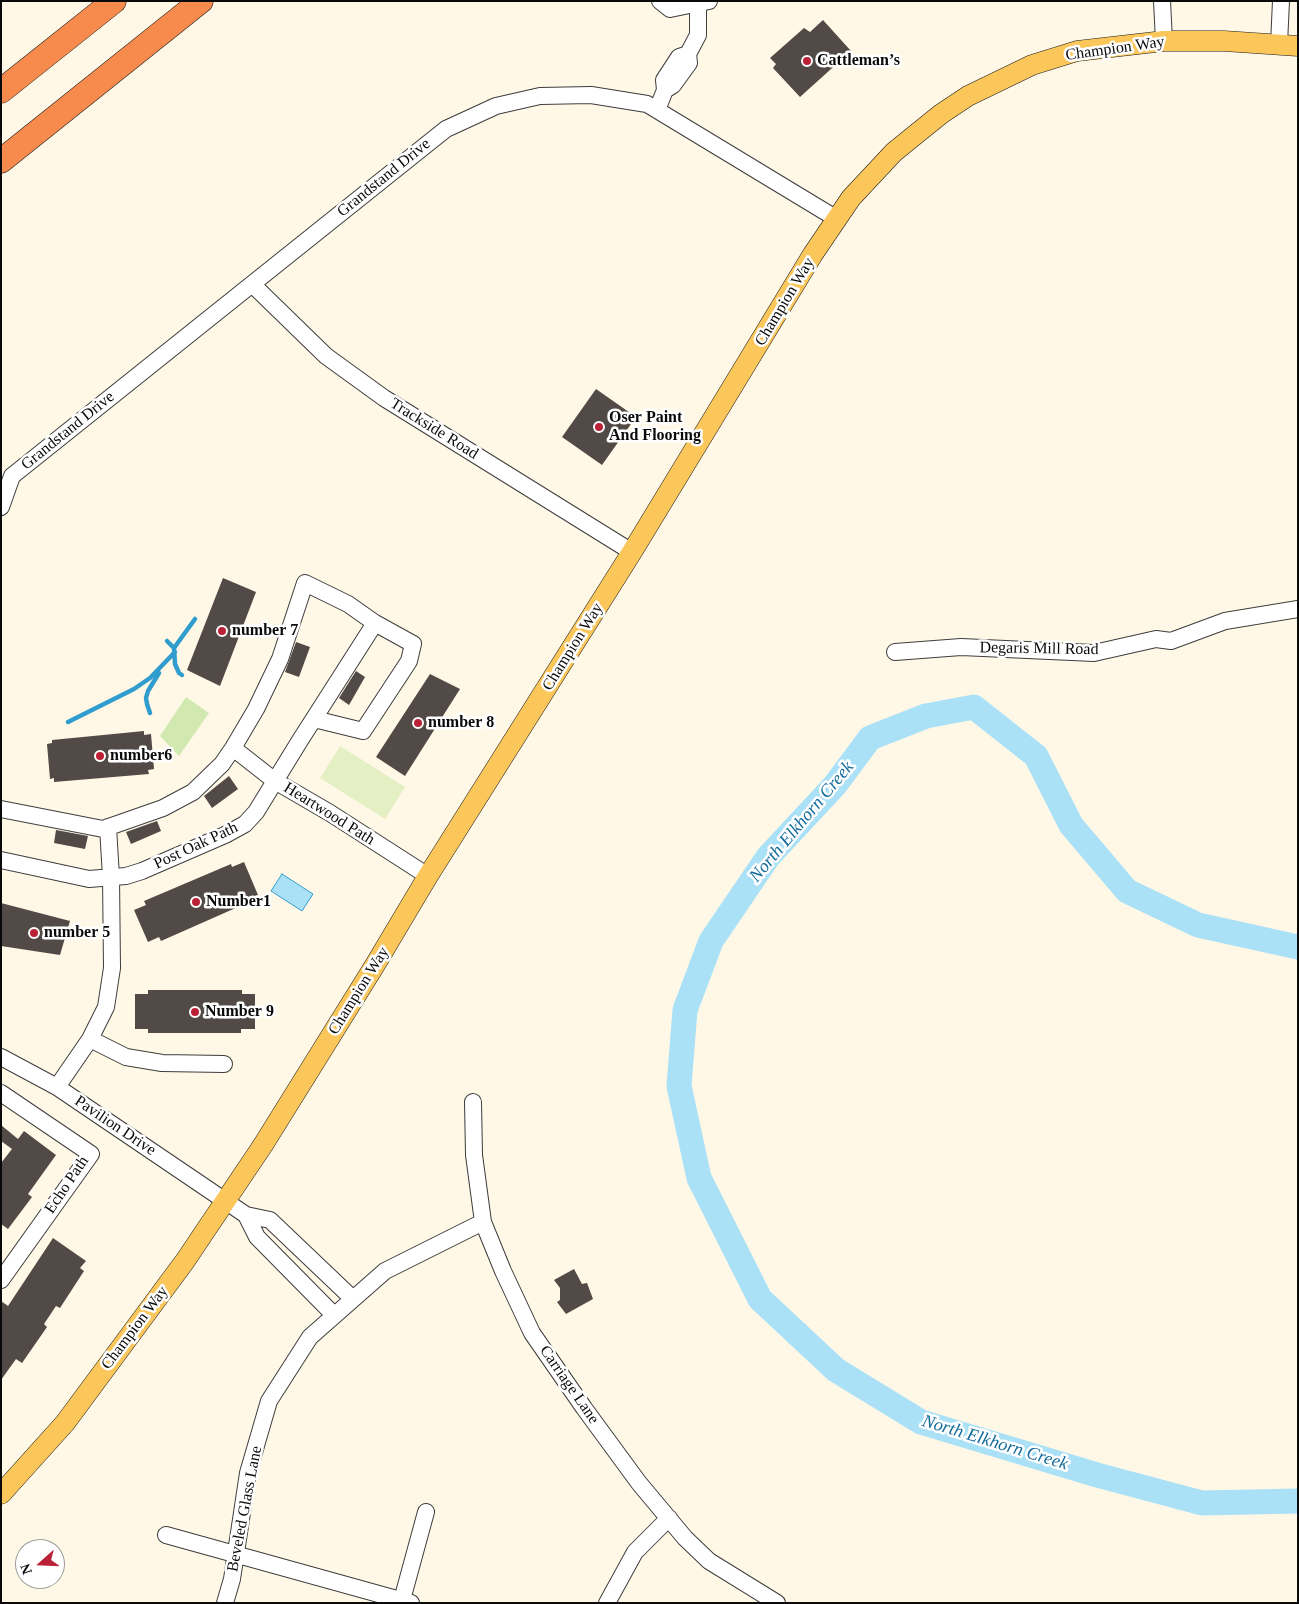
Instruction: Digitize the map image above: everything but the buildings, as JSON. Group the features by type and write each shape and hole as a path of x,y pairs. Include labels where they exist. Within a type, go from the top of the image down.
{"highway":[{"path":"1,79 94,1"},
{"path":"1,91 114,1"},
{"path":"1,161 201,1"},
{"path":"29,139 211,1"}],"main road":[{"name":"Champion Way","path":"1,1494 64,1423 185,1261 263,1145 375,966 428,876 632,552 813,254 852,198 894,152 940,114 968,96 1032,65 1077,51 1164,41 1224,41 1288,45"}],"street":[{"path":"657,110 665,90 673,85 689,63 688,54 698,35 702,2 670,10 660,1"},
{"path":"1162,1 1164,41"},
{"path":"1281,1 1288,45"},
{"name":"Grandstand Drive","path":"1,507 12,476 446,129 496,106 540,96 591,95 648,104 837,219"},
{"name":"Trackside Road","path":"252,284 326,356 384,398 632,552"},
{"path":"1,809 104,829 163,808 193,792 212,775 233,748 256,709 280,659 305,583 348,604 375,623 413,644 410,661 363,731 314,719"},
{"name":"Degaris Mill Road","path":"895,652 961,647 1094,653 1156,639 1171,641 1225,622 1298,609"},
{"name":"Post Oak Path","path":"1,860 89,879 126,876 142,871 238,828 256,812 375,623"},
{"name":"Heartwood Path","path":"233,748 276,781 428,876"},
{"path":"57,1087 90,1039 106,1007 112,968 112,877 108,827"},
{"path":"90,1039 126,1057 162,1064 224,1064"},
{"name":"Pavilion Drive","path":"1,1057 57,1087 246,1215"},
{"name":"Echo Path","path":"1,1094 91,1154 1,1280"},
{"name":"Carriage Lane","path":"473,1102 474,1155 483,1222 532,1333 638,1483 685,1538 709,1561 777,1603"},
{"path":"246,1215 270,1220 353,1299"},
{"path":"246,1215 257,1237 334,1315"},
{"name":"Beveled Glass Lane","path":"224,1603 232,1579 248,1473 269,1401 310,1337 385,1272 483,1222"},
{"path":"166,1535 407,1601 426,1512"},
{"path":"607,1603 635,1552 669,1518"}],"green space":[{"path":"186,697 209,713 179,756 160,736"},
{"path":"340,746 405,787 385,819 320,778"}],"water":[{"path":"282,874 313,894 302,911 271,891"}],"waterway":[{"path":"174,648 195,619"},
{"path":"167,641 174,648 175,664 182,675"},
{"path":"68,722 134,689 150,678 175,652"},
{"path":"150,713 146,698 159,673"},
{"name":"North Elkhorn Creek","path":"1298,947 1198,925 1127,891 1071,825 1036,756 974,707 926,716 870,738 835,785 768,857 711,941 685,1010 679,1086 699,1178 760,1299 836,1370 921,1422 1097,1475 1202,1503 1298,1501"}],"place":[{"name":"Cattleman’s","path":"807,61"},
{"name":"Oser Paint And Flooring","path":"599,427"},
{"name":"number 7","path":"222,631"},
{"name":"number 8","path":"418,723"},
{"name":"number6","path":"100,756"},
{"name":"Number1","path":"196,902"},
{"name":"number 5","path":"34,933"},
{"name":"Number 9","path":"195,1012"}]}
